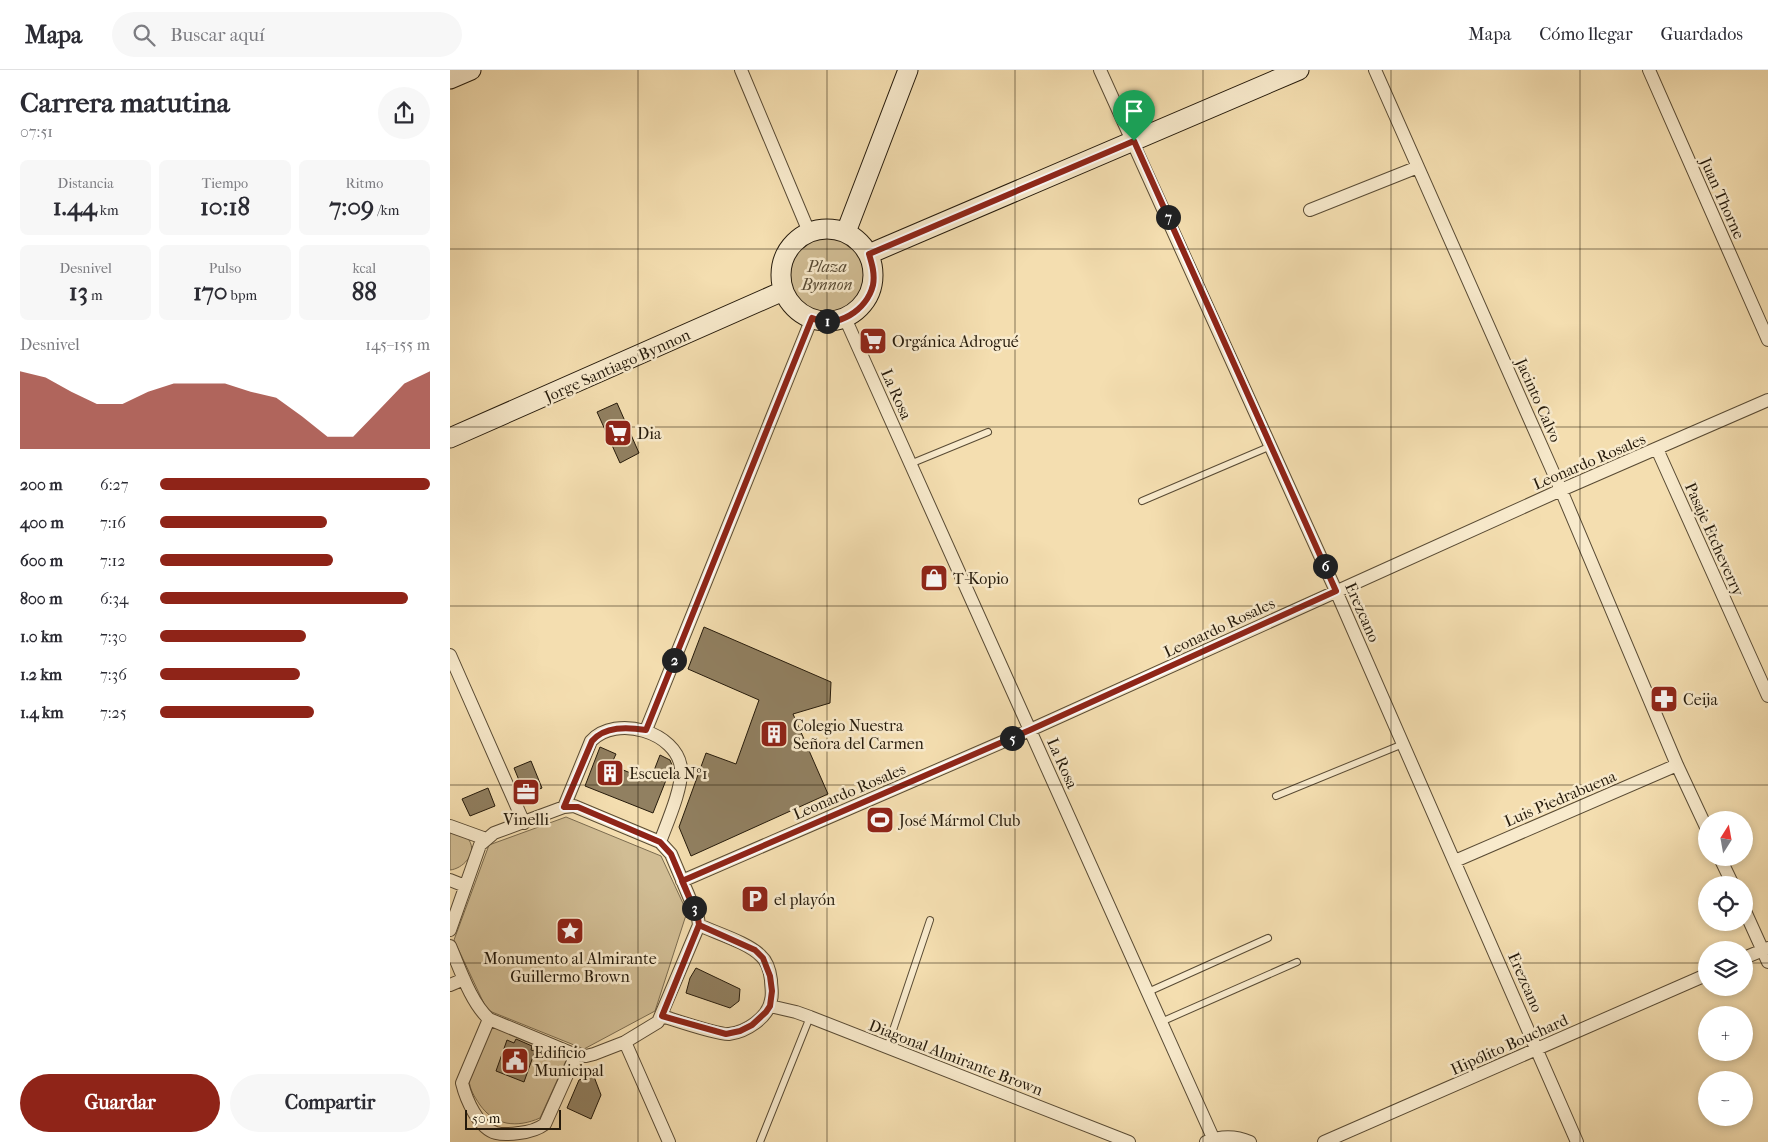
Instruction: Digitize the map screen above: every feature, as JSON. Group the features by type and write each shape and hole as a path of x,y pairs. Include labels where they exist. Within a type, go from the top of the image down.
{"street":[{"path":"450,79 471,70"},
{"path":"741,70 809,232"},
{"path":"846,232 908,70"},
{"name":"Erezcano","path":"1100,70 1134,141 1336,591 1577,1142"},
{"path":"869,254 1299,70"},
{"name":"Jacinto Calvo","path":"1375,70 1561,490 1699,811"},
{"name":"Juan Thorne","path":"1649,70 1768,340"},
{"path":"1310,210 1418,167"},
{"path":"821,229 834,229 846,232 863,245 869,254 874,268 873,284 868,298 858,310 845,318 830,321 802,314 791,304 784,291 781,277 782,263 788,250 797,239 809,232 821,229"},
{"name":"Jorge Santiago Bynnon","path":"450,438 784,291"},
{"path":"646,730 812,318"},
{"name":"La Rosa","path":"845,318 1148,992 1210,1141"},
{"name":"Leonardo Rosales","path":"682,881 1030,730 1561,490 1768,400"},
{"name":"Pasaje Etcheverry","path":"1657,449 1768,696"},
{"path":"450,655 524,823"},
{"path":"564,807 592,741 596,736 602,732 622,728 646,730 672,749 680,760 681,766 680,783 660,842"},
{"name":"Luis Piedrabuena","path":"1455,862 1678,765"},
{"path":"450,930 480,845 494,834 564,807 578,807 660,842 671,854 698,918 699,925 658,1022 625,1042 586,1056 576,1055 489,1019 482,1013 464,979 450,946"},
{"path":"450,826 486,839"},
{"path":"450,880 465,886"},
{"path":"662,1016 726,1034 740,1031 752,1025 770,1006 772,991 770,976 763,958 755,950 699,925"},
{"path":"1753,926 1766,953 1753,956"},
{"path":"450,985 464,979"},
{"name":"Hipólito Bouchard","path":"1324,1142 1698,979"},
{"name":"Diagonal Almirante Brown","path":"770,1006 810,1017 1129,1142"},
{"path":"489,1019 462,1083 474,1112 493,1137 523,1133 545,1124 576,1055"},
{"path":"625,1042 669,1142"},
{"path":"1210,1141 1226,1137 1243,1139 1250,1142"}],"lane":[{"path":"910,464 988,432"},
{"path":"1142,501 1271,446"},
{"path":"1276,796 1403,744"},
{"path":"887,1048 930,920"},
{"path":"1148,992 1268,938"},
{"path":"1161,1022 1297,962"},
{"path":"760,1142 810,1017"}],"green space":[{"name":"Plaza Bynnon","path":"819,236 835,236 856,247 867,268 867,284 856,305 835,316 819,316 805,310 793,298 787,284 787,268 793,254 805,242"},
{"path":"566,817 661,856 687,912 655,1011 584,1049 487,1010 454,940 489,845"},
{"path":"450,831 467,838 472,850 464,864 450,870"},
{"path":"493,1023 569,1054 540,1118 515,1124 500,1121 486,1112 470,1087 469,1080"}],"building":[{"name":"Dia","path":"617,403 639,453 620,463 597,412"},
{"name":"Colegio Nuestra Señora del Carmen","path":"704,627 831,682 830,703 793,714 828,794 691,856 679,827 706,753 736,764 759,700 688,669"},
{"name":"Escuela Nº1","path":"600,747 616,754 611,765 650,781 660,755 670,760 672,765 653,813 585,786"},
{"path":"531,761 542,788 525,795 514,768"},
{"path":"488,788 495,806 470,816 462,799"},
{"path":"696,968 740,989 739,1001 730,1008 686,993 690,978"},
{"name":"Edificio Municipal","path":"516,1039 532,1046 531,1050 535,1051 524,1082 496,1071 507,1040 514,1043"},
{"path":"593,1074 601,1095 591,1119 567,1108 579,1080"}],"place":[{"name":"Orgánica Adrogué","path":"873,341"},
{"name":"Dia","path":"618,433"},
{"name":"T-Kopio","path":"934,578"},
{"name":"Ceija","path":"1664,699"},
{"name":"Colegio Nuestra Señora del Carmen","path":"774,734"},
{"name":"Escuela Nº1","path":"610,773"},
{"name":"Vinelli","path":"526,792"},
{"name":"José Mármol Club","path":"880,820"},
{"name":"el playón","path":"755,899"},
{"name":"Monumento al Almirante Guillermo Brown","path":"570,931"},
{"name":"Edificio Municipal","path":"515,1061"}],"route":[{"path":"1134,141 869,254 874,268 873,284 868,298 858,310 845,318 830,321 812,318 646,730 622,728 602,732 596,736 592,741 564,807 578,807 660,842 671,854 698,918 699,925 755,950 767,964 772,991 770,1006 757,1021 746,1028 726,1034 662,1016 699,925 698,918 682,881 1030,730 1336,591 1134,141"}]}
